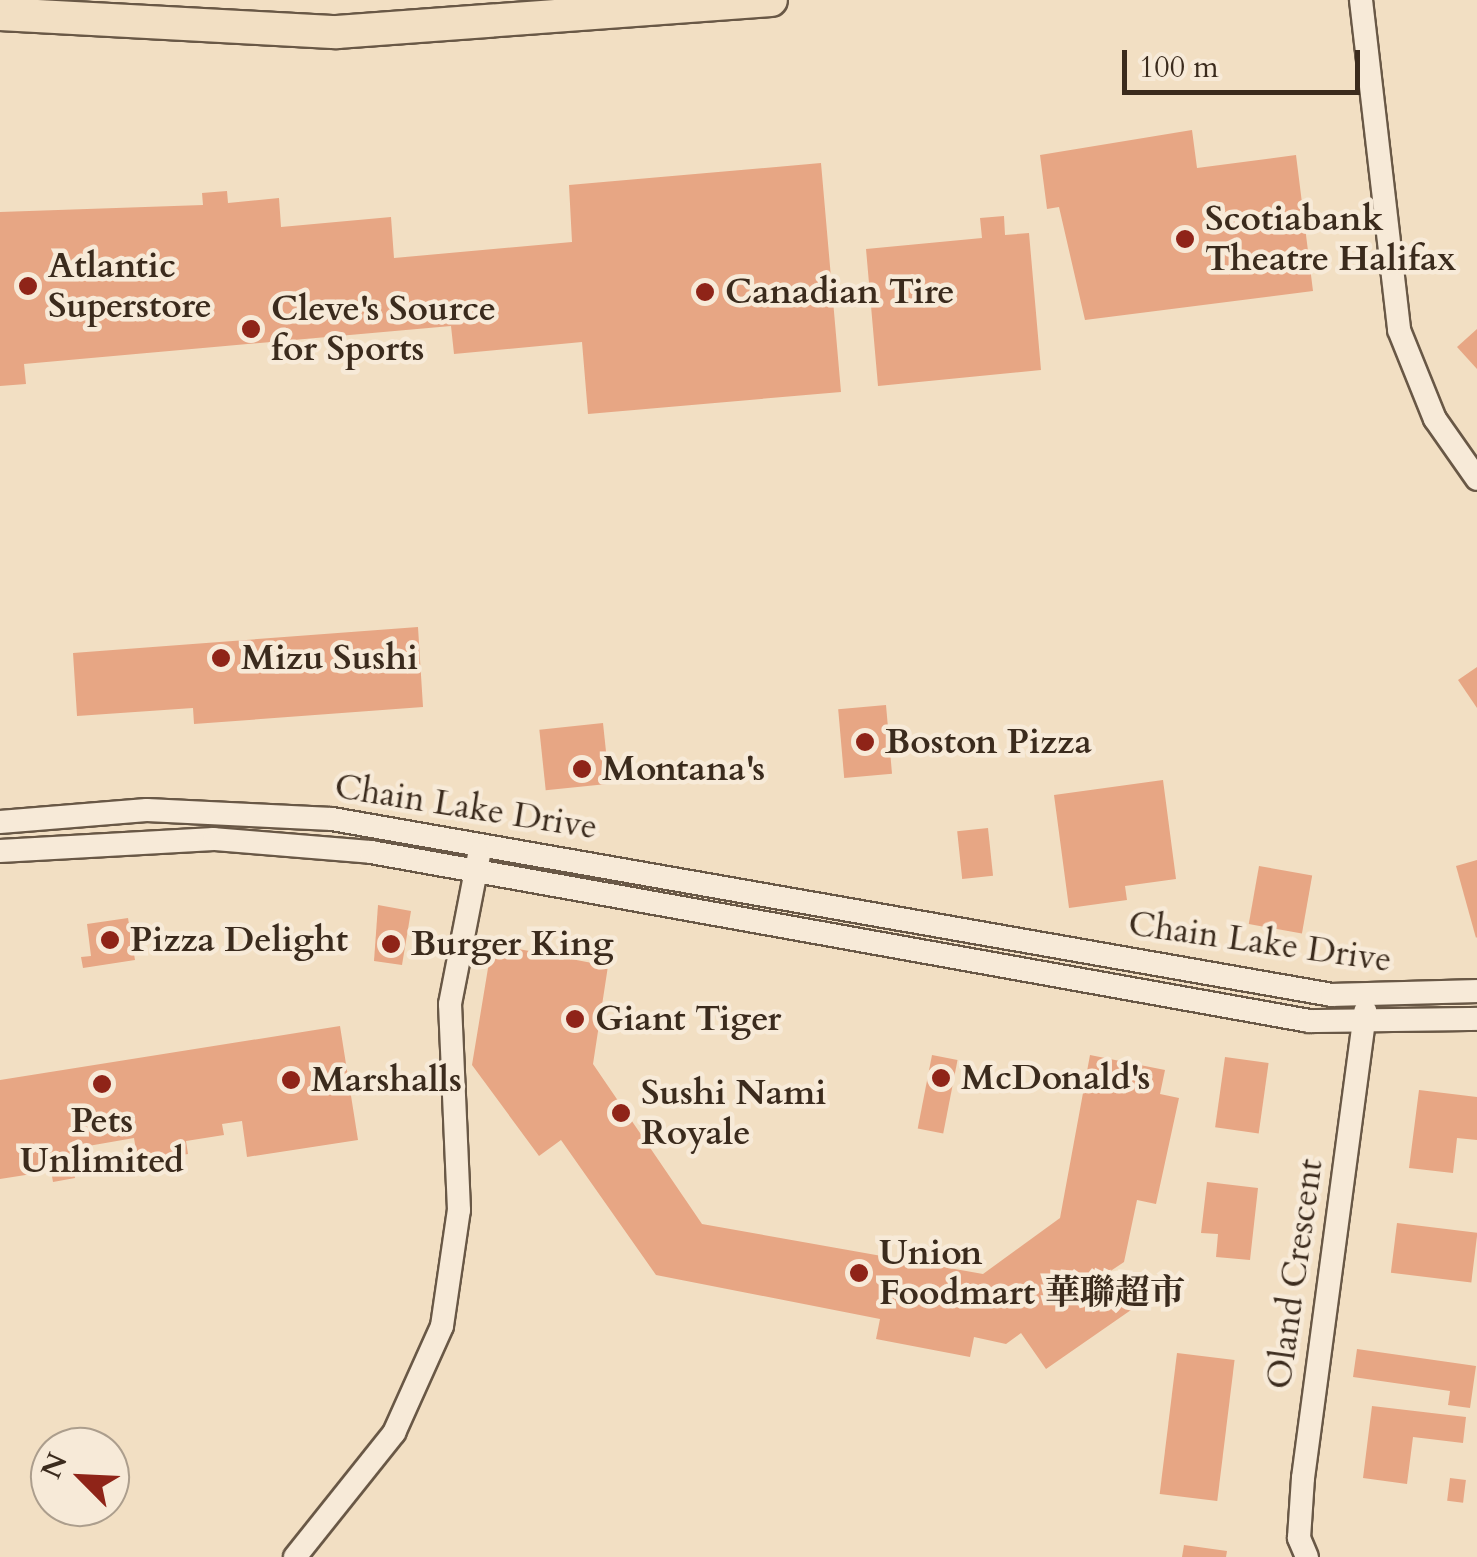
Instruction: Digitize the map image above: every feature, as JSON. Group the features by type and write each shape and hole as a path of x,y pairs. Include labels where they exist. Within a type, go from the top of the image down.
{"highway":[{"path":"0,27 337,32 772,0"},
{"path":"0,14 337,32"}],"street":[{"path":"1361,0 1399,330 1434,418 1477,479"},
{"name":"Chain Lake Drive","path":"0,822 217,810 482,842 916,922 1367,998 1477,991"},
{"name":"Chain Lake Drive","path":"0,851 214,840 476,870 1363,1026 1477,1019"},
{"path":"296,1557 394,1433 442,1326 458,1210 447,1037 482,842"},
{"path":"910,948 916,922"},
{"name":"Oland Crescent","path":"1308,1557 1298,1538 1303,1478 1367,998"}],"building":[{"name":"Scotiabank Theatre Halifax","path":"1192,130 1197,168 1296,155 1313,291 1085,320 1059,207 1047,209 1040,155"},
{"path":"821,163 841,392 588,414 582,342 454,354 451,326 24,364 26,384 0,386 0,212 203,205 202,193 227,191 228,203 279,198 281,227 391,217 394,258 572,242 569,185"},
{"path":"1004,216 1005,235 1029,233 1041,370 878,386 866,249 982,238 980,218"},
{"path":"1477,329 1477,369 1457,347"},
{"path":"418,627 423,707 194,724 193,708 77,716 73,653"},
{"path":"1477,667 1477,708 1458,680"},
{"name":"Boston Pizza","path":"886,705 892,774 844,778 838,709"},
{"path":"603,723 609,784 546,790 539,730"},
{"path":"1163,780 1176,879 1125,886 1127,900 1069,908 1054,795"},
{"path":"988,828 993,876 962,879 957,831"},
{"path":"1477,860 1477,937 1476,938 1456,866"},
{"path":"1259,866 1312,875 1302,933 1249,924"},
{"name":"Burger King","path":"378,905 411,911 402,965 374,961"},
{"name":"Pizza Delight","path":"128,918 135,960 83,968 81,957 91,956 87,924"},
{"path":"492,944 608,966 593,1064 702,1224 983,1274 1060,1218 1090,1055 1165,1070 1160,1094 1179,1098 1156,1204 1137,1200 1124,1262 1106,1274 1131,1310 1046,1369 1021,1333 1006,1344 974,1337 970,1357 876,1339 880,1319 656,1275 561,1140 539,1156 472,1065"},
{"path":"340,1026 358,1140 247,1157 242,1121 222,1124 224,1135 186,1141 188,1154 138,1162 134,1138 71,1149 75,1178 53,1182 51,1171 0,1179 0,1080"},
{"name":"McDonald's","path":"932,1055 958,1060 943,1134 918,1129"},
{"path":"1225,1057 1269,1063 1259,1133 1215,1127"},
{"path":"1419,1090 1477,1097 1477,1140 1457,1138 1453,1173 1409,1168"},
{"path":"1207,1182 1258,1188 1250,1260 1216,1257 1218,1234 1201,1233"},
{"path":"1397,1223 1477,1233 1471,1282 1391,1273"},
{"path":"1357,1349 1476,1366 1470,1408 1448,1405 1450,1391 1353,1377"},
{"path":"1177,1353 1235,1360 1217,1501 1160,1494"},
{"path":"1372,1406 1466,1417 1463,1443 1413,1437 1407,1484 1363,1478"},
{"path":"1450,1478 1466,1480 1463,1503 1447,1501"},
{"path":"1184,1545 1227,1551 1226,1557 1182,1557"}],"place":[{"name":"Scotiabank Theatre Halifax","path":"1185,239"},
{"name":"Atlantic Superstore","path":"28,286"},
{"name":"Canadian Tire","path":"705,292"},
{"name":"Cleve's Source for Sports","path":"251,329"},
{"name":"Mizu Sushi","path":"221,658"},
{"name":"Boston Pizza","path":"865,742"},
{"name":"Montana's","path":"582,769"},
{"name":"Pizza Delight","path":"110,940"},
{"name":"Burger King","path":"391,944"},
{"name":"Giant Tiger","path":"575,1019"},
{"name":"McDonald's","path":"941,1078"},
{"name":"Marshalls","path":"291,1080"},
{"name":"Pets Unlimited","path":"102,1084"},
{"name":"Sushi Nami Royale","path":"621,1113"},
{"name":"Union Foodmart 華聯超市","path":"859,1273"}]}
